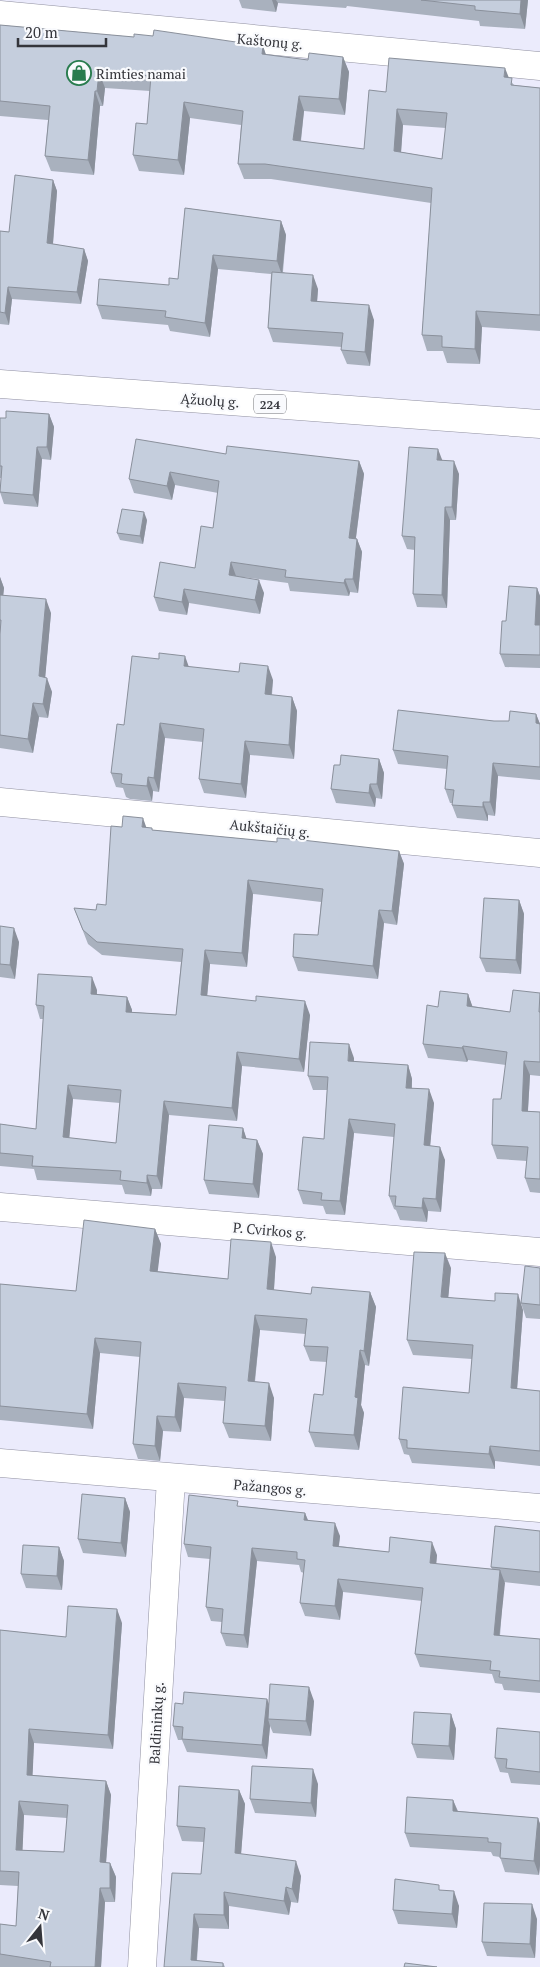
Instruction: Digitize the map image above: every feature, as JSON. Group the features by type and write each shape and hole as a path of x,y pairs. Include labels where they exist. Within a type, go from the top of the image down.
{"street":[{"name":"Kaštonų g.","path":"0,16 540,66"},
{"name":"Ąžuolų g.","path":"0,384 540,424"},
{"name":"Aukštaičių g.","path":"0,802 540,853"},
{"name":"P. Cvirkos g.","path":"0,1207 540,1252"},
{"name":"Pažangos g.","path":"0,1463 171,1479 540,1508"},
{"name":"Baldininkų g.","path":"142,1967 171,1479"}],"building":[{"path":"421,0 521,0 520,14 475,10 475,6"},
{"path":"0,25 134,37 134,34 153,36 154,30 263,46 262,54 308,60 309,53 343,57 339,99 299,96 293,140 364,149 369,90 386,92 389,58 505,68 504,77 512,78 511,85 540,88 540,315 476,311 475,349 442,347 442,336 422,335 432,188 265,164 238,164 243,111 184,102 178,160 133,155 136,123 147,124 151,76 99,72 97,91 95,91 88,160 45,156 50,106 0,101","holes":["397,109 447,113 442,159 394,151"]},
{"path":"15,175 53,180 47,243 84,249 77,292 8,287 5,313 0,312 0,231 9,232"},
{"path":"185,208 281,221 277,261 213,255 205,323 165,317 166,311 97,305 99,279 169,285 169,278 178,279"},
{"path":"272,272 313,275 311,301 369,305 365,352 341,350 343,333 268,328"},
{"path":"6,411 49,414 47,447 37,447 33,495 0,492 2,466 0,466 0,418 6,418"},
{"path":"136,439 226,454 227,446 359,461 349,538 357,539 353,579 345,579 344,583 285,577 286,570 231,562 229,575 259,580 255,600 184,589 182,602 154,597 160,562 195,568 201,526 213,528 219,481 170,472 167,486 129,479"},
{"path":"409,447 438,449 437,460 454,461 452,507 445,507 442,595 413,594 415,537 402,536"},
{"path":"122,509 144,512 140,536 117,533"},
{"path":"509,586 537,588 535,625 540,625 540,655 500,654 502,621 506,621"},
{"path":"0,595 46,599 39,676 47,678 43,704 33,703 28,739 0,735"},
{"path":"159,653 185,656 184,666 239,672 240,663 268,666 265,694 292,697 289,745 245,741 241,784 199,779 204,729 160,723 154,778 148,777 147,786 121,783 122,774 111,773 117,724 124,725 132,656 159,659"},
{"path":"398,710 494,721 509,721 510,711 536,714 536,723 540,724 540,767 493,763 490,802 483,802 483,807 452,805 454,790 445,789 448,756 393,750"},
{"path":"341,755 379,759 377,784 370,784 369,793 331,789 334,765 340,765"},
{"path":"123,816 143,818 142,827 152,828 152,830 277,842 277,838 302,840 399,851 392,911 379,910 373,966 293,957 294,934 318,935 323,889 248,880 242,953 205,950 201,995 256,1001 256,996 305,1001 299,1059 237,1052 232,1108 164,1101 157,1176 147,1175 147,1183 120,1180 121,1171 32,1166 33,1156 0,1153 0,1124 36,1129 44,1006 36,1005 38,974 92,977 91,994 127,997 126,1012 176,1015 183,949 97,942 83,930 74,908 96,910 97,904 106,905 111,826 122,827","holes":["68,1085 121,1090 116,1143 63,1137"]},
{"path":"484,898 519,900 516,960 480,958"},
{"path":"0,926 14,928 10,965 0,964"},
{"path":"513,990 540,993 540,1062 524,1061 522,1111 540,1112 540,1179 525,1178 528,1147 492,1145 493,1099 501,1099 507,1052 463,1046 462,1048 423,1044 427,1005 438,1007 440,991 468,994 467,1006 510,1012"},
{"path":"310,1042 349,1044 348,1061 408,1065 406,1088 429,1089 424,1145 440,1147 436,1199 423,1198 422,1208 395,1206 396,1196 389,1196 395,1124 349,1119 340,1201 321,1200 322,1193 298,1190 303,1137 324,1139 328,1077 308,1076"},
{"path":"209,1125 243,1128 242,1138 257,1140 253,1184 204,1180"},
{"path":"84,1220 155,1229 150,1271 228,1279 231,1239 271,1242 267,1289 311,1294 312,1287 370,1292 364,1351 360,1350 355,1397 358,1398 354,1435 309,1432 314,1394 323,1395 328,1347 304,1346 307,1319 255,1315 248,1381 269,1383 265,1426 223,1423 226,1387 178,1383 175,1417 157,1416 155,1446 133,1444 141,1342 95,1338 87,1414 0,1406 0,1284 76,1291"},
{"path":"414,1252 445,1253 441,1297 495,1301 495,1293 518,1294 511,1388 540,1391 540,1451 490,1446 489,1454 407,1448 407,1440 399,1439 403,1387 469,1393 473,1345 407,1340"},
{"path":"525,1266 540,1268 540,1305 521,1303"},
{"path":"82,1494 125,1498 121,1543 78,1539"},
{"path":"189,1495 238,1501 237,1506 305,1513 304,1520 335,1523 333,1546 389,1552 390,1537 432,1542 430,1563 500,1570 494,1635 540,1639 540,1681 499,1677 500,1671 490,1670 491,1661 415,1654 423,1588 338,1579 335,1606 300,1603 305,1560 297,1559 297,1552 252,1548 244,1635 221,1633 223,1609 206,1607 211,1547 184,1544"},
{"path":"495,1526 540,1531 540,1572 491,1567"},
{"path":"23,1545 59,1547 57,1576 21,1574"},
{"path":"68,1606 117,1609 108,1735 29,1729 27,1775 106,1781 100,1862 110,1863 110,1888 100,1888 95,1967 50,1967 51,1962 0,1954 0,1924 16,1926 19,1872 0,1871 0,1630 66,1637","holes":["19,1801 68,1805 64,1852 16,1850"]},
{"path":"270,1684 309,1687 306,1721 268,1719"},
{"path":"184,1692 267,1699 262,1745 182,1739 183,1727 173,1726 175,1703 183,1704"},
{"path":"414,1712 451,1714 449,1746 412,1744"},
{"path":"497,1728 540,1732 540,1772 506,1768 507,1759 495,1758"},
{"path":"252,1766 313,1769 311,1803 250,1799"},
{"path":"179,1786 239,1790 235,1853 296,1861 292,1889 286,1887 284,1901 224,1892 224,1915 194,1914 191,1960 223,1963 223,1967 164,1967 172,1873 201,1874 205,1828 177,1826"},
{"path":"407,1797 453,1800 453,1811 538,1818 534,1861 500,1858 501,1843 488,1842 488,1838 405,1833"},
{"path":"395,1879 439,1885 439,1890 454,1891 452,1914 393,1910"},
{"path":"484,1903 532,1904 530,1944 482,1942"},
{"path":"405,1963 437,1967 404,1967"}],"place":[{"name":"Rimties namai","path":"79,73"}]}
